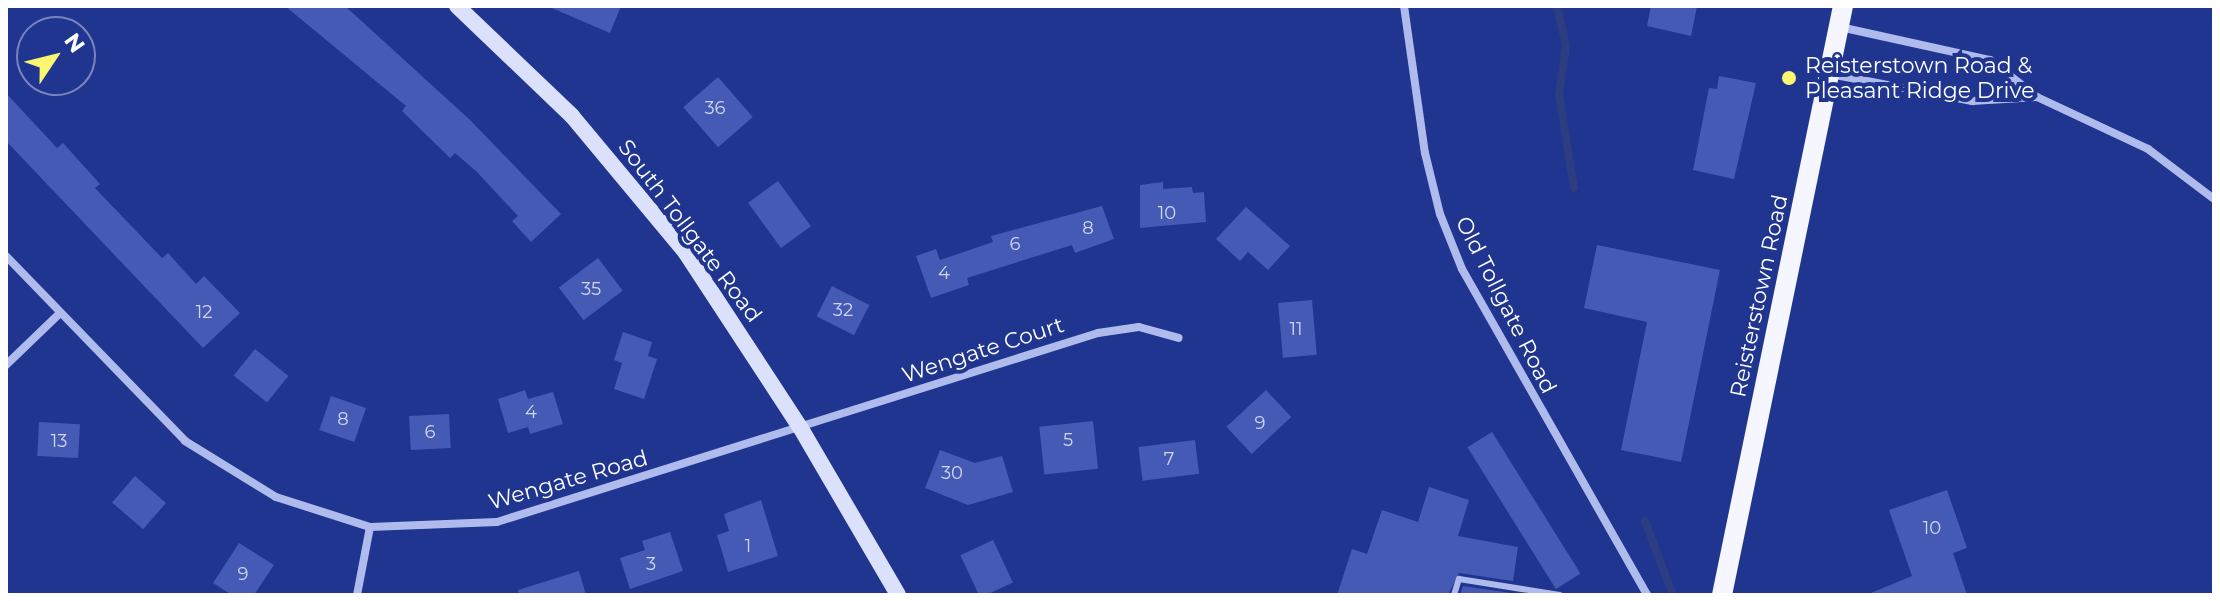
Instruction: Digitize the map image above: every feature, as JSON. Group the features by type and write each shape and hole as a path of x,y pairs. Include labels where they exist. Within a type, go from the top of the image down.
{"main road":[{"name":"Reisterstown Road","path":"1722,595 1841,16"}],"street":[{"name":"South Tollgate Road","path":"457,6 572,116 633,186 730,313 898,595"},
{"name":"Old Tollgate Road","path":"1404,6 1425,153 1451,242 1522,381 1647,595"},
{"path":"1841,16 1990,60 2037,97 2148,149 2214,199"},
{"path":"1830,74 1972,101 2037,97"},
{"name":"Wengate Road","path":"6,256 148,407 232,475 287,502 370,527 497,522 800,427"},
{"path":"6,365 60,313"},
{"name":"Wengate Court","path":"800,427 1098,333 1139,327 1179,338"},
{"path":"357,595 370,527"}],"lane":[{"path":"1454,595 1459,579 1560,595"}],"building":[{"path":"285,6 345,6 469,119 561,214 531,242 512,221 518,216 477,172 455,153 450,158 402,111 406,106"},
{"path":"547,6 621,6 610,33"},
{"path":"1651,6 1697,6 1691,36 1647,26"},
{"path":"1719,76 1756,83 1734,179 1693,170 1709,88 1717,89"},
{"path":"718,77 753,117 718,147 683,107"},
{"path":"6,93 57,148 63,143 100,184 95,188 162,258 168,253 196,284 204,276 240,313 203,348 6,141"},
{"path":"778,181 811,226 781,248 748,203"},
{"path":"1163,182 1163,189 1192,187 1193,193 1204,192 1206,222 1140,228 1140,185"},
{"path":"1102,206 1114,239 1075,253 1072,245 967,278 969,285 931,298 916,256 936,249 940,260 993,242 991,236"},
{"path":"1246,207 1290,246 1268,270 1248,252 1240,261 1216,239"},
{"path":"1597,245 1720,270 1681,462 1621,450 1647,322 1584,308"},
{"path":"598,258 623,291 584,320 559,287"},
{"path":"832,286 869,305 854,335 817,316"},
{"path":"1312,300 1317,355 1283,358 1278,303"},
{"path":"623,332 652,342 648,356 657,359 644,399 614,389 622,363 614,360"},
{"path":"255,349 288,376 267,402 234,375"},
{"path":"525,390 528,399 553,392 563,424 530,434 528,427 508,433 498,399"},
{"path":"1266,390 1291,417 1252,454 1227,427"},
{"path":"331,396 366,408 354,442 319,430"},
{"path":"449,414 451,448 411,450 409,416"},
{"path":"1093,421 1098,469 1044,474 1039,427"},
{"path":"39,422 80,424 78,458 37,456"},
{"path":"1492,432 1580,574 1556,589 1467,447"},
{"path":"1195,440 1199,474 1143,481 1138,447"},
{"path":"940,450 975,463 1002,456 1013,492 968,505 925,488"},
{"path":"135,476 166,503 143,529 112,502"},
{"path":"1429,487 1469,500 1458,536 1518,547 1513,581 1459,573 1448,595 1337,595 1352,549 1367,554 1382,510 1418,522"},
{"path":"1947,490 1967,548 1953,553 1967,595 1866,595 1912,576 1889,510"},
{"path":"761,500 778,556 728,572 717,535 729,531 724,514"},
{"path":"670,532 683,571 630,589 620,558 645,550 642,541"},
{"path":"993,540 1013,583 986,595 979,595 960,555"},
{"path":"239,543 274,565 254,595 232,595 213,583"},
{"path":"579,571 586,595 519,595 518,590"},
{"path":"1463,586 1511,593 1460,595"}],"waterway":[{"path":"1557,6 1566,46 1559,94 1574,188"},
{"path":"1645,521 1673,595"}],"place":[{"name":"Reisterstown Road & Pleasant Ridge Drive","path":"1789,78"}]}
